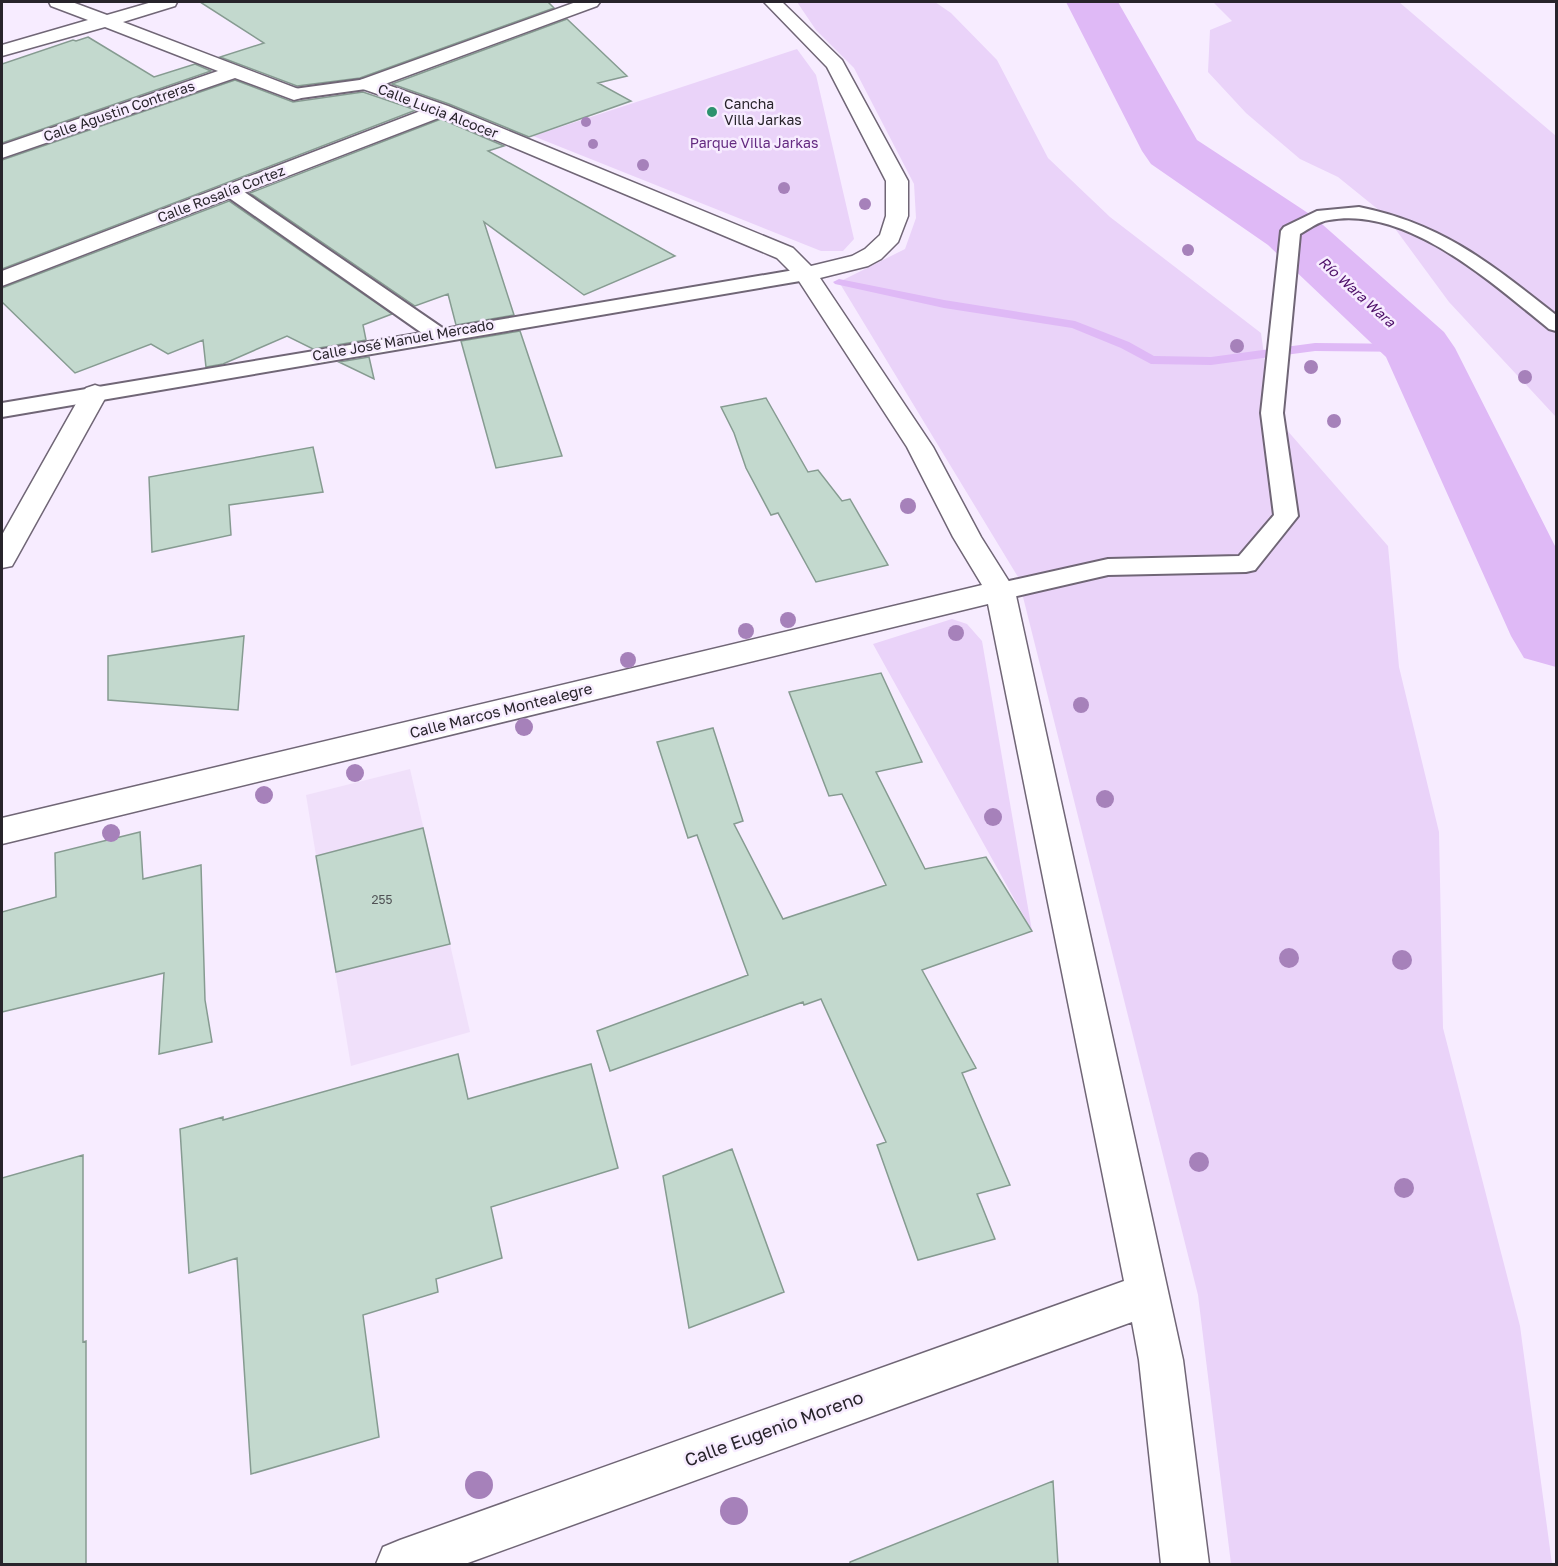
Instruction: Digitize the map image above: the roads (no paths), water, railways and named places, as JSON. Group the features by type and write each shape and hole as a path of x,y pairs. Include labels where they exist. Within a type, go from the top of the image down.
{"street":[{"name":"Calle Lucia Alcocer","path":"57,2 294,94"},
{"path":"2,51 169,2"},
{"path":"368,84 591,2"},
{"path":"771,3 835,64 897,181 897,216 890,237 873,254 860,261 806,274"},
{"name":"Calle Agustin Contreras","path":"2,152 237,71"},
{"name":"Calle Lucia Alcocer","path":"368,84 441,110 785,253 806,274 920,447 967,537 1000,591 1161,1360 1185,1564"},
{"name":"Calle Rosalía Cortez","path":"2,279 441,110"},
{"path":"2,559 95,393"},
{"name":"Calle Marcos Montealegre","path":"2,831 1000,591"},
{"name":"Calle Eugenio Moreno","path":"400,1564 1148,1294"}],"lane":[{"name":"Calle Lucia Alcocer","path":"294,94 368,84"},
{"path":"231,191 438,334"},
{"path":"1000,591 1108,567 1246,564 1286,516 1272,413 1291,231 1325,214 1355,211 1408,225 1477,264 1557,325"},
{"name":"Calle José Manuel Mercado","path":"2,410 438,334 806,274"}],"waterway":[{"name":"Río Wara Wara","path":"1092,2 1173,151 1291,231 1418,348 1556,636"},
{"path":"839,282 944,304 1075,325 1125,345 1151,360 1211,361 1315,347 1418,348"}],"place":[{"name":"Cancha Villa Jarkas","path":"712,112"}],"park label":[{"name":"Parque Villa Jarkas","path":"754,143"}]}
